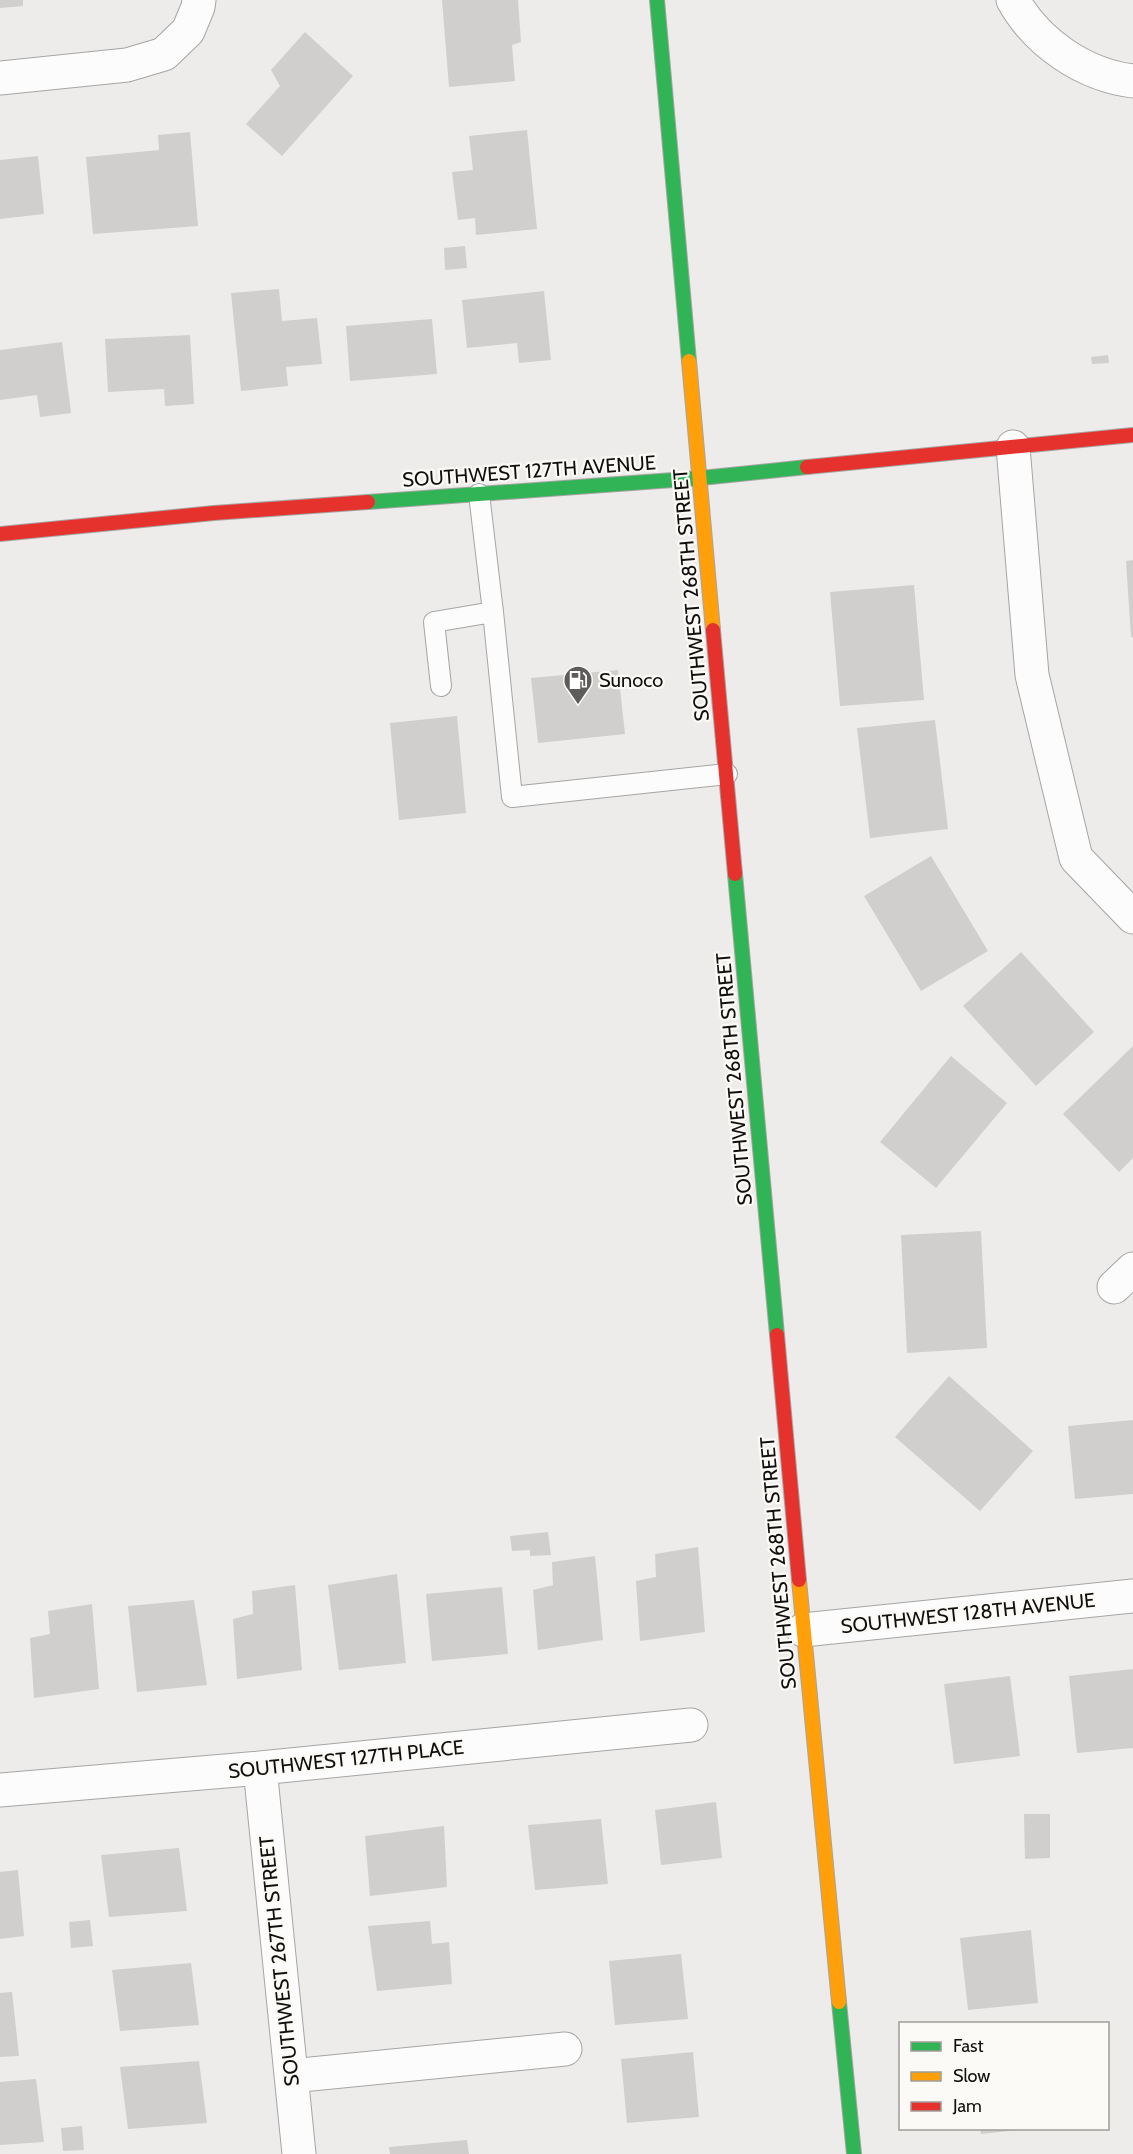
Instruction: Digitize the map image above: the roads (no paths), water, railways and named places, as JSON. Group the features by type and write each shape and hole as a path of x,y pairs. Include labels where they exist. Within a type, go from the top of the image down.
{"main road":[{"name":"SOUTHWEST 268TH STREET","path":"657,0 803,1630 854,2154"},
{"name":"SOUTHWEST 127TH AVENUE","path":"0,534 214,513 701,478 1133,435"}],"street":[{"path":"0,78 127,65 164,54 188,32 199,0"},
{"path":"1013,0 1022,16 1042,39 1078,63 1114,78 1133,81"},
{"path":"1013,447 1032,675 1076,858 1133,917"},
{"name":"SOUTHWEST 128TH AVENUE","path":"803,1630 1133,1596"},
{"name":"SOUTHWEST 127TH PLACE","path":"0,1790 260,1768 691,1725"},
{"name":"SOUTHWEST 267TH STREET","path":"260,1768 299,2154"},
{"path":"291,2076 565,2049"}],"lane":[{"path":"479,494 512,797 727,774"},
{"path":"441,686 434,622 493,612"}],"place":[{"name":"Sunoco","path":"578,706"}]}
